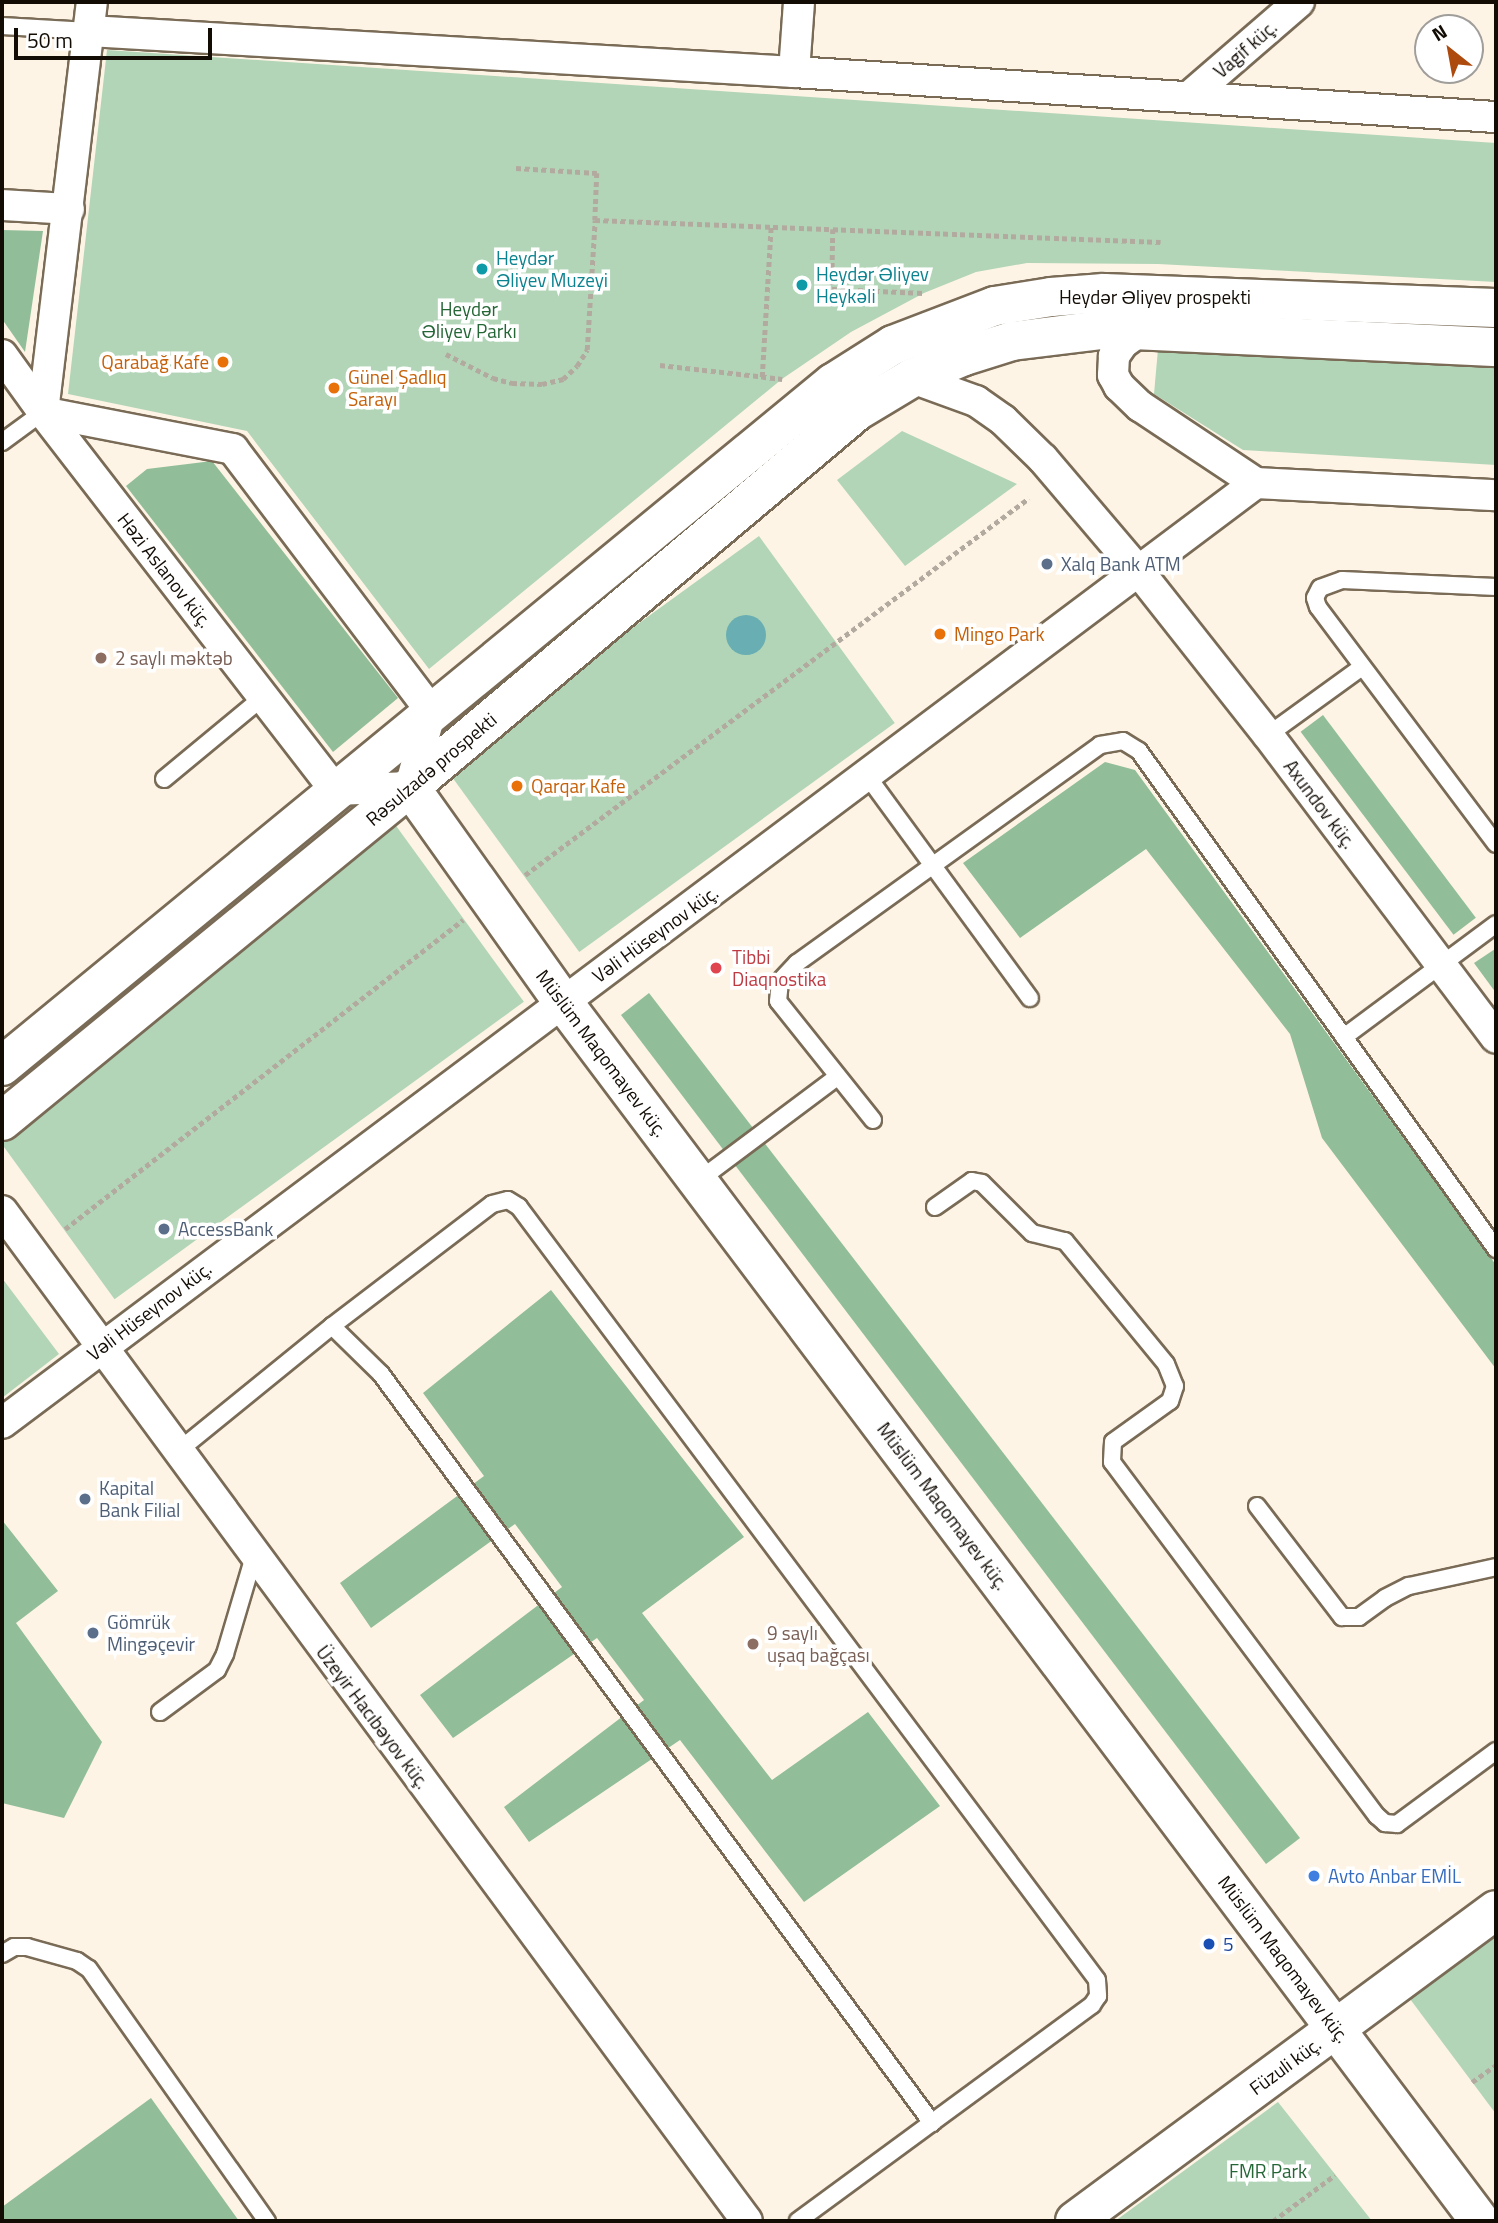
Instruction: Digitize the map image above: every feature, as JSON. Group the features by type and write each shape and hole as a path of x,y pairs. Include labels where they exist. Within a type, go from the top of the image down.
{"main road":[{"name":"Heydər Əliyev prospekti","path":"845,397 894,345 995,306 1051,296 1104,293 1196,294 1496,308"},
{"name":"Heydər Əliyev prospekti","path":"845,397 912,378 964,356 1012,341 1086,331 1141,330 1496,347"},
{"path":"2,1066 431,711 845,397"},
{"name":"Rəsulzadə prospekti","path":"2,1121 410,787 845,397"},
{"name":"Müslüm Maqomayev küç.","path":"410,787 563,1002 1480,2221"},
{"name":"Füzuli küç.","path":"1074,2221 1496,1910"},
{"path":"1491,2221 1496,2217"}],"street":[{"path":"92,2 43,412 233,449 431,711 410,787 335,790"},
{"path":"794,72 799,2"},
{"name":"Vagif küç.","path":"1190,96 1299,2"},
{"path":"89,31 1190,96 1496,117"},
{"path":"2,205 69,209"},
{"path":"1141,330 1123,343 1114,356 1113,375 1119,386 1140,406 1256,483 1496,495"},
{"name":"Həzi Aslanov küç.","path":"2,355 335,790"},
{"name":"Axundov küç.","path":"912,378 976,401 1003,419 1043,459 1140,573 1268,735 1496,1038"},
{"name":"Vəli Hüseynov küç.","path":"2,1423 100,1347 1140,573 1256,483"},
{"name":"Üzeyir Hacıbəyov küç.","path":"2,1211 177,1452 747,2221"}],"lane":[{"path":"2,26 89,31"},
{"path":"2,442 43,412"},
{"path":"1496,587 1342,580 1321,588 1315,597 1318,607 1496,844"},
{"path":"1268,735 1362,667"},
{"path":"164,779 263,697"},
{"path":"873,1120 778,1001 780,981 797,963 1100,745 1123,741 1139,751 1496,1249"},
{"path":"869,776 1030,998"},
{"path":"1344,1037 1440,963 1496,924"},
{"path":"698,1181 837,1077"},
{"path":"935,1207 972,1181 982,1182 1032,1233 1065,1241 1166,1364 1175,1386 1170,1401 1113,1443 1112,1462 1377,1816 1385,1823 1397,1824 1496,1751"},
{"path":"177,1452 332,1326 492,1204 508,1200 519,1207 1097,1980 1098,1996 1092,2005 799,2221"},
{"path":"332,1326 381,1374 933,2123"},
{"path":"1257,1506 1342,1618 1359,1617 1385,1598 1409,1586 1496,1567"},
{"path":"160,1712 217,1670 225,1654 254,1556"},
{"path":"2,1954 13,1947 27,1947 77,1961 89,1969 267,2221"}],"path":[{"path":"446,354 493,378 512,383 542,384 563,379 577,366 587,350 597,173 516,168"},
{"path":"595,220 1161,242"},
{"path":"762,377 771,226"},
{"path":"833,229 832,289 924,293"},
{"path":"660,365 782,379"},
{"path":"526,875 1029,498"},
{"path":"65,1229 463,920"},
{"path":"1472,2082 1496,2065"},
{"path":"1273,2221 1335,2175"}],"green space":[{"name":"Heydər Əliyev Parkı","path":"107,50 1496,143 1496,282 1158,264 1027,263 976,272 924,293 851,332 782,379 429,669 247,431 68,394"},
{"path":"2,230 43,231 25,352 2,319"},
{"path":"1158,349 1496,367 1496,465 1243,450 1154,394"},
{"path":"902,431 1017,484 905,566 837,480"},
{"path":"212,461 398,698 333,752 126,486 147,469"},
{"path":"759,536 895,723 579,952 443,765"},
{"path":"1323,715 1476,918 1453,935 1301,732"},
{"path":"1105,762 1135,770 1496,1265 1496,1369 1322,1138 1290,1034 1146,849 1020,938 963,863"},
{"path":"394,823 524,1002 115,1299 2,1144 2,1108"},
{"path":"1495,949 1496,951 1496,993 1474,963"},
{"path":"649,993 1300,1838 1266,1864 621,1015"},
{"path":"2,1278 59,1354 2,1398"},
{"path":"551,1290 744,1537 642,1613 772,1780 868,1712 940,1806 804,1902 680,1740 529,1842 504,1807 644,1700 597,1638 453,1738 420,1695 562,1587 515,1524 371,1628 340,1583 484,1476 423,1393"},
{"path":"2,1520 58,1591 16,1623 102,1742 64,1818 2,1803"},
{"path":"1496,1936 1496,2114 1410,1999"},
{"path":"151,2098 239,2221 2,2221 2,2207"},
{"name":"FMR Park","path":"1278,2102 1372,2221 1115,2221"}],"water":[{"path":"746,615 754,616 760,621 765,627 765,643 760,649 754,654 746,655 738,654 732,649 727,643 726,635 727,627 732,621 738,616"}],"place":[{"name":"Heydər Əliyev Muzeyi","path":"482,269"},
{"name":"Heydər Əliyev Heykəli","path":"802,285"},
{"name":"Qarabağ Kafe","path":"223,362"},
{"name":"Günel Şadlıq Sarayı","path":"334,388"},
{"name":"Xalq Bank ATM","path":"1047,564"},
{"name":"Mingo Park","path":"940,634"},
{"name":"2 saylı məktəb","path":"101,658"},
{"name":"Qarqar Kafe","path":"517,786"},
{"name":"Tibbi Diaqnostika","path":"716,968"},
{"name":"AccessBank","path":"164,1229"},
{"name":"Kapital Bank Filial","path":"85,1499"},
{"name":"Gömrük Mingəçevir","path":"93,1633"},
{"name":"9 saylı uşaq bağçası","path":"753,1644"},
{"name":"Avto Anbar EMİL","path":"1314,1876"},
{"name":"5","path":"1209,1944"}]}
